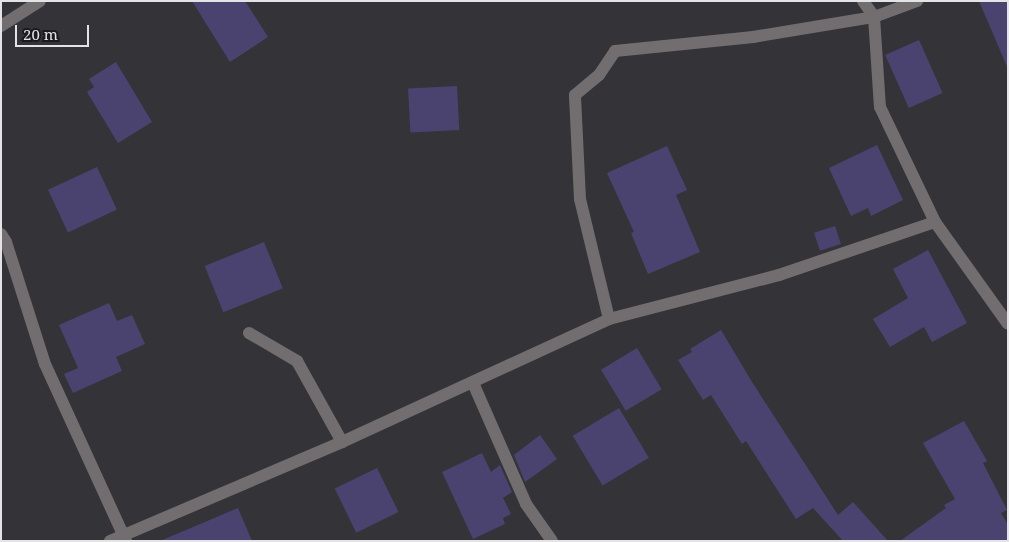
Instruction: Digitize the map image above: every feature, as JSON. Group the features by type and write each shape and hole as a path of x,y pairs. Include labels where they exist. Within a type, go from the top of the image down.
{"street":[{"path":"1,26 40,1"},
{"path":"863,1 874,17 880,107 935,222 1008,324"},
{"path":"609,318 580,199 575,95 599,75 615,51 753,37 874,17 917,1"},
{"path":"110,541 125,538 342,442 473,383 609,318 779,275 935,222"},
{"path":"1,234 6,242 45,364 125,538"},
{"path":"249,333 296,361 342,442"},
{"path":"473,383 526,504 552,541"}],"building":[{"path":"192,1 245,1 268,37 230,62"},
{"path":"979,1 1008,1 1008,69"},
{"path":"919,40 943,93 909,108 885,55"},
{"path":"116,62 152,122 118,143 87,92 94,87 89,79"},
{"path":"457,86 459,130 410,133 408,89"},
{"path":"877,145 903,200 871,216 868,208 851,216 829,168"},
{"path":"667,146 687,190 676,195 700,252 648,274 631,233 634,232 607,173"},
{"path":"97,167 117,210 68,232 48,190"},
{"path":"835,226 841,244 820,251 814,233"},
{"path":"264,242 283,288 223,312 205,266"},
{"path":"928,250 967,323 932,342 924,327 890,347 873,319 908,298 893,269"},
{"path":"109,303 117,321 132,315 145,344 116,357 122,371 73,393 64,374 78,368 59,325"},
{"path":"721,330 752,382 838,515 853,502 888,541 843,541 813,508 796,519 746,441 742,444 711,395 703,400 678,360 692,352 690,349"},
{"path":"637,348 662,389 626,411 601,370"},
{"path":"619,408 649,458 603,486 573,436"},
{"path":"964,421 987,461 983,463 1007,510 1001,513 1008,525 1008,541 900,541 946,508 944,505 955,499 923,443"},
{"path":"540,435 557,459 525,482 514,455"},
{"path":"482,453 491,472 500,465 512,492 503,498 511,514 503,518 505,524 473,539 442,472"},
{"path":"377,468 398,512 356,533 335,489"},
{"path":"238,508 252,541 160,541"}]}
